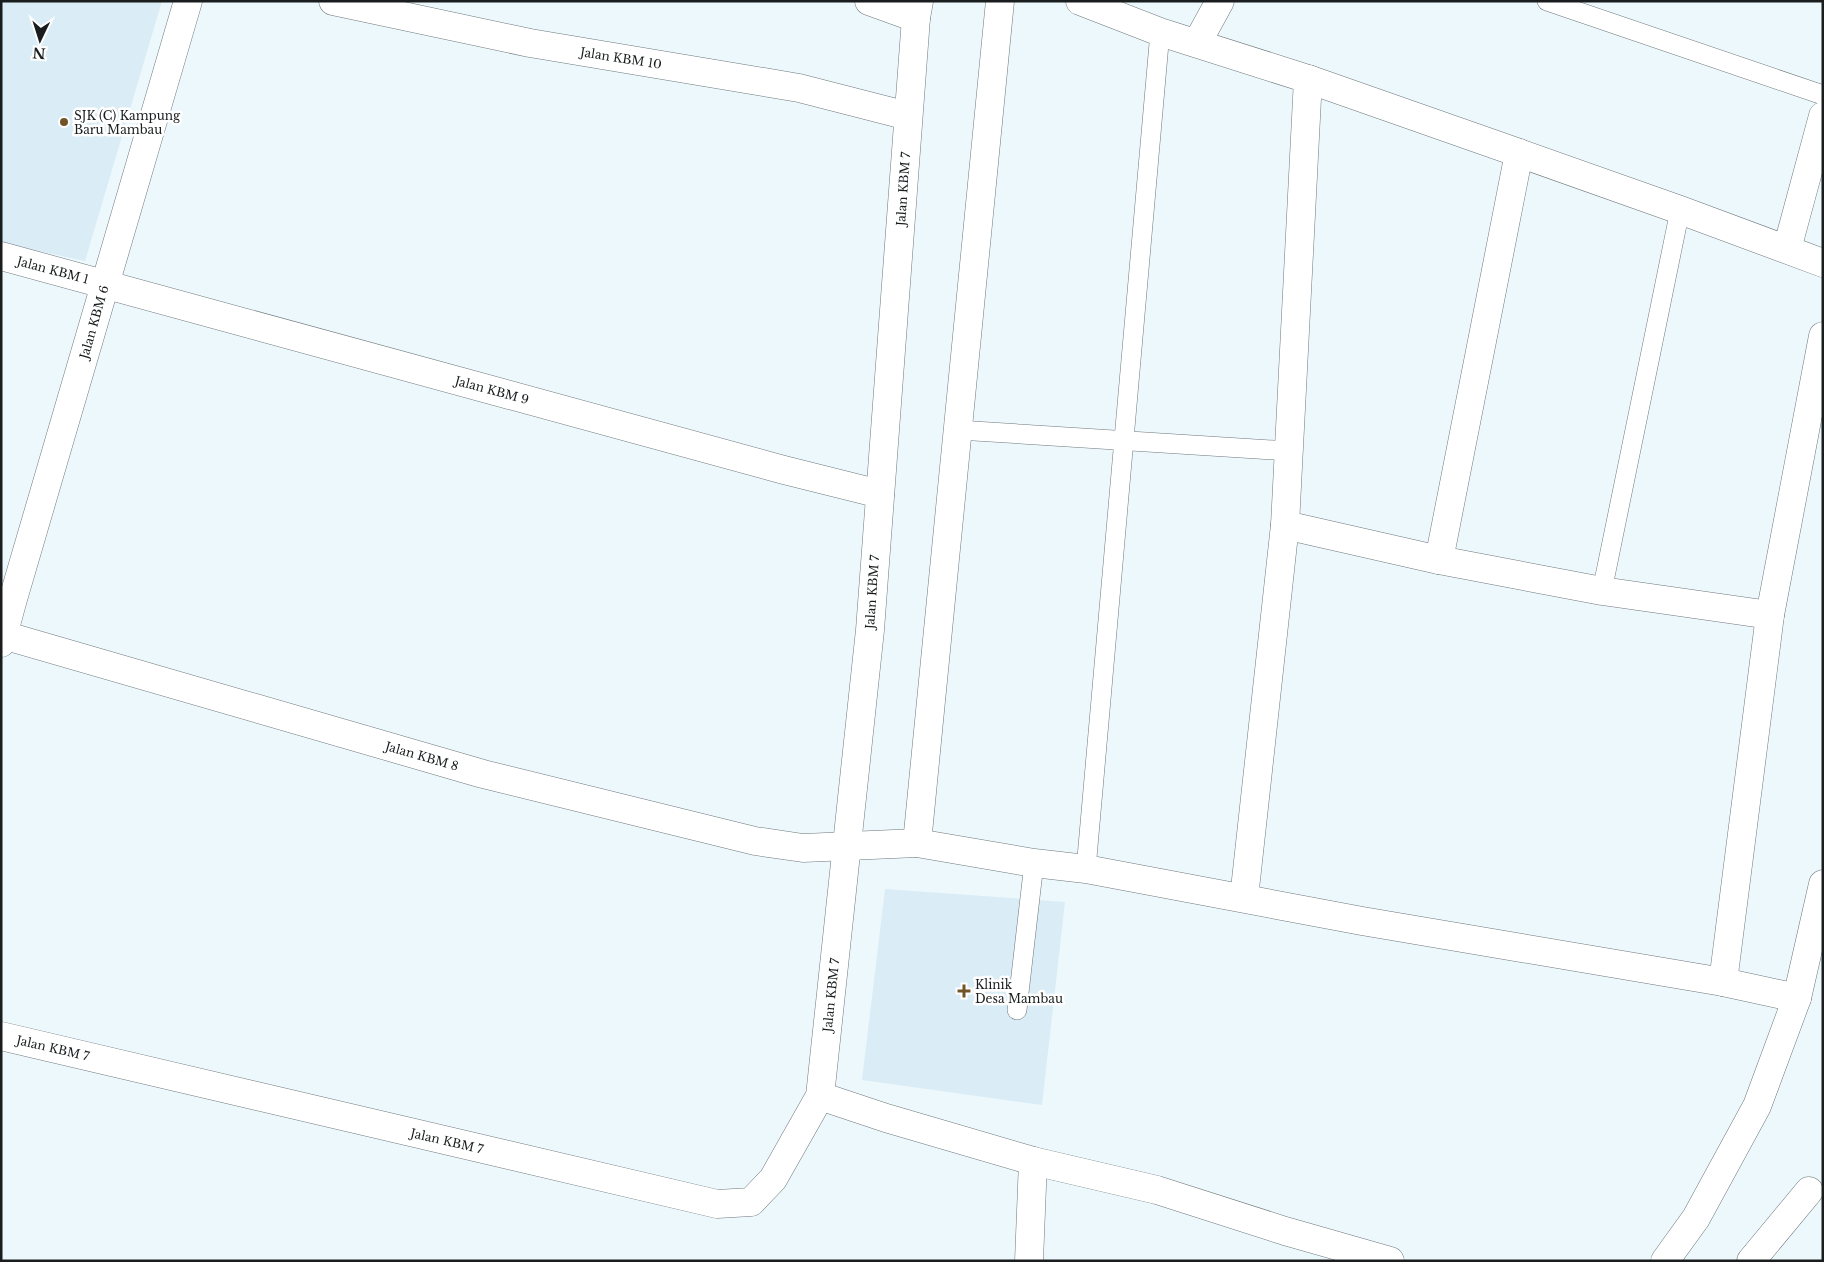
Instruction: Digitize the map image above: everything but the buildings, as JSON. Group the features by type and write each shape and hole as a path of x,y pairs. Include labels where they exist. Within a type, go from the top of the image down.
{"street":[{"name":"Jalan KBM 6","path":"2,639 188,1"},
{"name":"Jalan KBM 10","path":"333,1 530,43 799,88 908,116"},
{"path":"869,1 918,10"},
{"path":"917,843 1000,1"},
{"path":"1080,1 1160,32 1519,152 1823,263"},
{"path":"1197,43 1220,1"},
{"name":"Jalan KBM 7","path":"1,1036 717,1204 751,1202 768,1185 820,1096 870,630 908,116 918,10"},
{"path":"1244,898 1285,525 1308,80"},
{"path":"1787,249 1823,116"},
{"path":"1439,560 1519,152"},
{"name":"Jalan KBM 1","path":"1,256 106,284"},
{"name":"Jalan KBM 9","path":"106,284 784,470 880,494"},
{"path":"1723,982 1770,615 1823,336"},
{"path":"1285,525 1439,560 1602,591 1770,615"},
{"name":"Jalan KBM 8","path":"2,639 483,774 755,841 803,848 917,843 1034,863 1086,868 1362,921 1723,982 1797,998"},
{"path":"1665,1261 1696,1218 1757,1106 1797,998 1823,884"},
{"path":"820,1096 886,1118 1033,1161 1157,1190 1285,1231 1390,1261"},
{"path":"1029,1261 1033,1161"},
{"path":"1751,1261 1809,1191"}],"lane":[{"path":"1546,1 1823,95"},
{"path":"1086,868 1160,32"},
{"path":"1602,591 1680,210"},
{"path":"958,430 1289,451"},
{"path":"1017,1010 1034,863"}],"shaded area":[{"name":"SJK (C) Kampung Baru Mambau","path":"1,1 162,1 85,261 1,243"},
{"name":"Klinik Desa Mambau","path":"885,889 1065,902 1042,1105 862,1080"}],"place":[{"name":"SJK (C) Kampung Baru Mambau","path":"64,122"},
{"name":"Klinik Desa Mambau","path":"964,991"}]}
